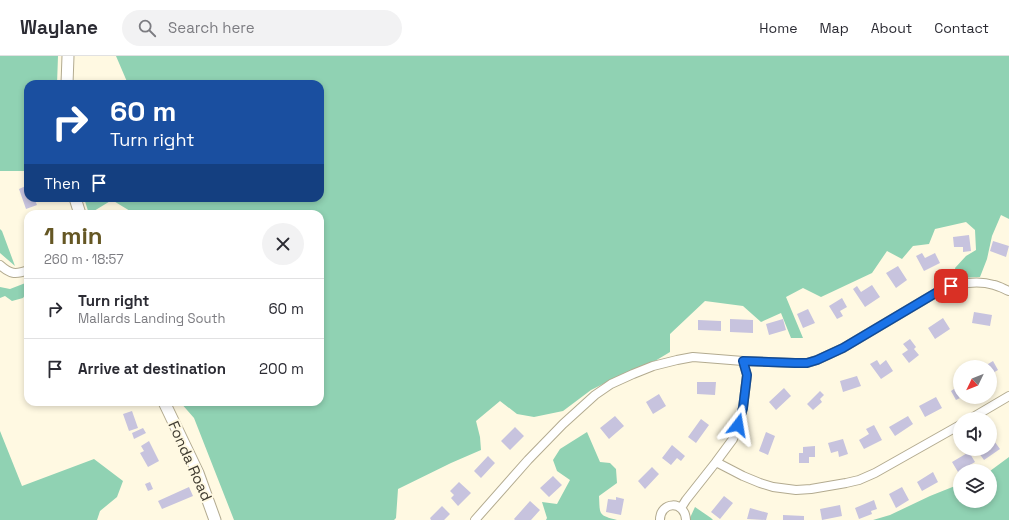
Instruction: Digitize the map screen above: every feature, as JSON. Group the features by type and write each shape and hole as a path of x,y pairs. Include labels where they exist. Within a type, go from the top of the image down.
{"street":[{"path":"67,80 68,56"},
{"path":"0,264 10,273 18,274 24,272"},
{"path":"476,520 528,460 563,424 595,395 611,384 633,374 677,360 693,357 743,361 807,363 843,348 939,291 951,286 976,282 994,284 1009,291"},
{"path":"681,508 733,439 743,408 747,375 743,361"},
{"path":"982,412 1009,396"},
{"name":"Fonda Road","path":"166,406 198,473 215,520"},
{"path":"716,462 743,476 773,487 796,490 811,489 859,480 875,473 953,429"},
{"path":"660,520 662,512 668,506 672,505 681,508 686,515 686,520"}],"green space":[{"path":"0,56 58,56 57,80 24,80 24,171 0,171"},
{"path":"116,56 1009,56 1009,219 1001,215 992,236 987,259 980,277 957,278 955,268 966,256 976,250 975,230 966,222 935,229 929,244 913,246 902,259 887,251 872,273 821,297 803,288 786,297 803,338 791,338 781,313 761,322 743,306 705,301 670,334 670,352 655,361 621,375 591,390 563,411 534,417 517,414 500,401 476,421 480,437 481,450 398,489 396,518 394,520 234,520 194,418 184,406 324,406 324,210 128,210 115,202 324,202 324,80 126,80"},
{"path":"85,202 109,202 96,210 88,210"},
{"path":"0,229 2,231 15,266 0,253"},
{"path":"24,284 24,297 12,301 5,296 0,298 0,287 10,289"},
{"path":"0,431 22,486 94,459 123,481 117,497 100,511 97,520 0,520"},
{"path":"587,432 600,462 610,463 616,469 617,483 599,496 601,513 606,517 617,520 546,520 547,518 542,502 557,504 570,480 557,471 553,460 560,449"},
{"path":"1009,457 1009,520 873,520 890,515 953,487 953,508 997,508 997,466"},
{"path":"695,507 711,518 713,520 689,520"}],"building":[{"path":"24,187 24,202 36,202 37,205 26,209 19,189"},
{"path":"969,235 971,251 963,252 963,247 954,247 953,237"},
{"path":"993,241 1009,246 1006,257 990,251"},
{"path":"922,253 925,258 935,253 940,263 924,271 916,256"},
{"path":"898,266 907,280 896,288 886,273"},
{"path":"872,285 880,297 865,307 853,289 857,286 861,292"},
{"path":"842,298 847,307 840,311 843,316 837,319 829,306"},
{"path":"808,309 815,323 803,328 797,314"},
{"path":"974,312 992,315 990,326 972,323"},
{"path":"943,318 950,329 935,339 928,328"},
{"path":"730,319 753,320 753,333 730,332"},
{"path":"783,319 786,330 769,335 766,324"},
{"path":"698,320 721,321 721,331 698,330"},
{"path":"910,339 916,347 914,349 919,355 909,363 902,354 908,350 903,344"},
{"path":"877,360 880,365 886,360 893,371 881,379 870,364"},
{"path":"857,376 861,386 843,392 840,381"},
{"path":"697,382 716,382 715,395 697,394"},
{"path":"784,388 791,396 776,410 769,402"},
{"path":"820,391 824,395 820,399 822,402 813,410 807,404"},
{"path":"659,394 666,406 653,414 646,402"},
{"path":"936,397 942,408 925,417 919,406"},
{"path":"132,411 138,428 129,431 123,414"},
{"path":"615,416 624,426 609,439 600,428"},
{"path":"908,416 913,424 895,436 889,427"},
{"path":"701,419 709,425 696,443 688,437"},
{"path":"874,425 882,440 864,449 859,440 869,434 866,429"},
{"path":"515,427 524,436 510,450 501,441"},
{"path":"143,428 146,433 134,439 132,433"},
{"path":"766,432 775,436 768,455 759,451"},
{"path":"843,439 848,454 839,457 838,451 831,453 828,443"},
{"path":"149,441 159,461 148,467 140,453 144,451 141,446"},
{"path":"672,445 685,456 681,461 677,458 671,465 662,458"},
{"path":"815,446 815,457 809,457 809,463 799,463 799,453 803,453 803,447"},
{"path":"488,456 495,463 481,478 474,471"},
{"path":"962,456 971,456 975,462 972,464 953,464 952,462"},
{"path":"981,456 990,456 984,460"},
{"path":"652,467 659,474 645,489 638,481"},
{"path":"933,472 938,482 922,491 917,482"},
{"path":"553,476 562,485 549,497 540,488"},
{"path":"150,482 153,489 148,491 145,484"},
{"path":"459,482 471,493 458,506 451,498 454,495 450,491"},
{"path":"189,487 193,496 162,509 158,501"},
{"path":"902,487 909,500 896,508 889,494"},
{"path":"724,496 733,503 720,519 711,512"},
{"path":"616,497 624,499 621,515 606,512 608,499 616,500"},
{"path":"874,500 877,509 871,511 872,514 859,519 855,508"},
{"path":"530,501 540,510 531,520 515,520 514,519"},
{"path":"840,505 842,516 822,520 820,509"},
{"path":"442,506 450,514 444,520 431,520 430,518"},
{"path":"750,508 768,513 766,520 747,519"},
{"path":"783,515 804,516 804,520 783,520"}],"route":[{"path":"738,425 743,408 747,375 743,361 807,363 817,360 843,348 939,291 951,286"}]}
